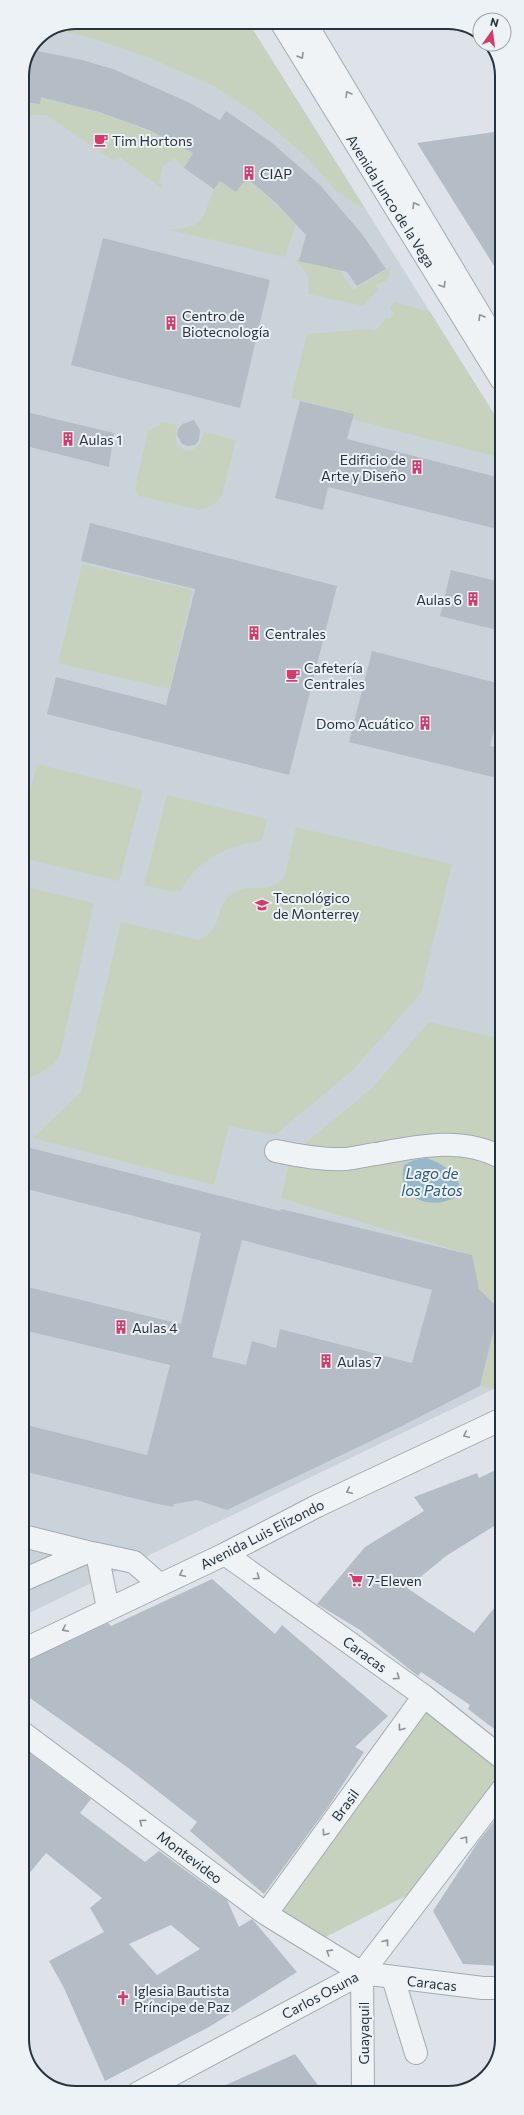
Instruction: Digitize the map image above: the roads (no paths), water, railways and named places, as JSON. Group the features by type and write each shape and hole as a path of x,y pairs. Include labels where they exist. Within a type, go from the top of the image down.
{"street":[{"name":"Avenida Junco de la Vega","path":"285,29 495,369"},
{"name":"Avenida Junco de la Vega","path":"309,29 495,340"},
{"path":"276,1151 312,1159 348,1159 416,1146 457,1143 495,1154"},
{"name":"Avenida Luis Elizondo","path":"29,1647 108,1608 225,1554 317,1506 495,1422"},
{"path":"29,1537 134,1562 159,1584"},
{"path":"29,1578 92,1553"},
{"path":"92,1553 108,1608"},
{"name":"Caracas","path":"225,1554 424,1696 495,1752"},
{"name":"Brasil","path":"266,1914 424,1696"},
{"name":"Montevideo","path":"29,1737 266,1914 362,1973"},
{"name":"Carlos Osuna","path":"151,2086 362,1973 495,1799"},
{"name":"Caracas","path":"362,1973 393,1978 482,1988 495,1988"},
{"name":"Guayaquil","path":"362,1973 364,2086"},
{"path":"393,1978 416,2053"}],"water":[{"name":"Lago de los Patos","path":"426,1158 441,1164 449,1170 459,1184 456,1197 436,1203 417,1199 410,1194 405,1186 403,1177 404,1165 414,1160"}],"place":[{"name":"Tim Hortons","path":"101,140"},
{"name":"CIAP","path":"249,173"},
{"name":"Centro de Biotecnología","path":"171,323"},
{"name":"Aulas 1","path":"68,439"},
{"name":"Edificio de Arte y Diseño","path":"417,467"},
{"name":"Aulas 6","path":"473,599"},
{"name":"Centrales","path":"254,633"},
{"name":"Cafetería Centrales","path":"293,675"},
{"name":"Domo Acuático","path":"425,723"},
{"name":"Tecnológico de Monterrey","path":"262,905"},
{"name":"Aulas 4","path":"121,1327"},
{"name":"Aulas 7","path":"326,1361"},
{"name":"7-Eleven","path":"356,1580"},
{"name":"Iglesia Bautista Príncipe de Paz","path":"123,1998"}]}
